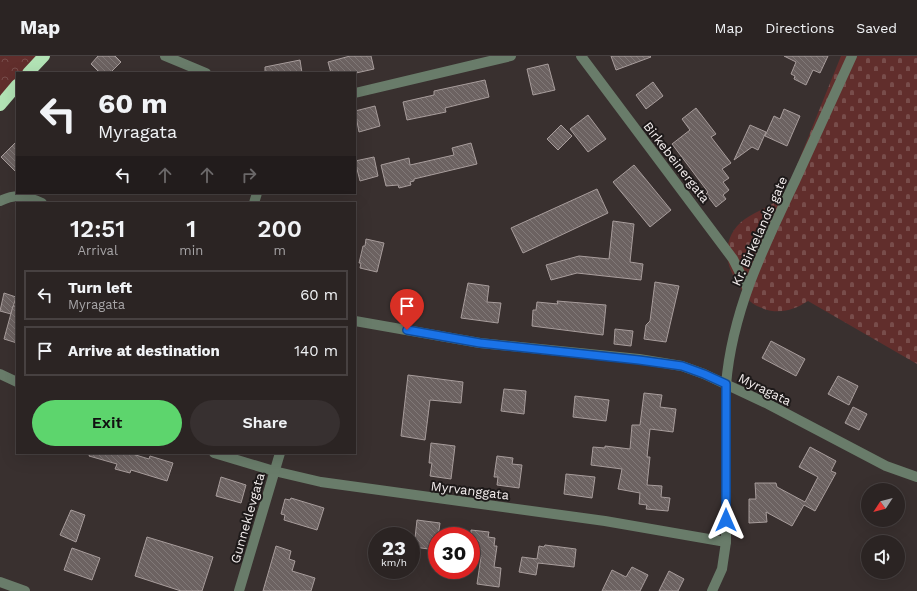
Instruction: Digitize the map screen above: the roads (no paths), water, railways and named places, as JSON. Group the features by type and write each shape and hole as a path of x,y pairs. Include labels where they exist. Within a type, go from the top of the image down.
{"highway":[{"path":"29,72 44,56"},
{"path":"0,105 16,86"}],"street":[{"path":"165,56 204,72"},
{"path":"356,92 510,56"},
{"name":"Birkebeinergata","path":"581,56 733,259 747,287"},
{"name":"Kr. Birkelands gate","path":"712,591 722,569 726,542 726,384 728,360 747,287 764,244 852,56"},
{"path":"0,201 10,196 27,196 40,202"},
{"name":"Myragata","path":"356,321 480,343 682,366 704,374 768,404 886,466 917,478"},
{"path":"0,374 16,382"},
{"name":"Myrvanggata","path":"217,454 274,471 335,485 605,521 726,542"},
{"name":"Gunneklevgata","path":"239,591 280,454"},
{"path":"0,582 25,591"}]}
